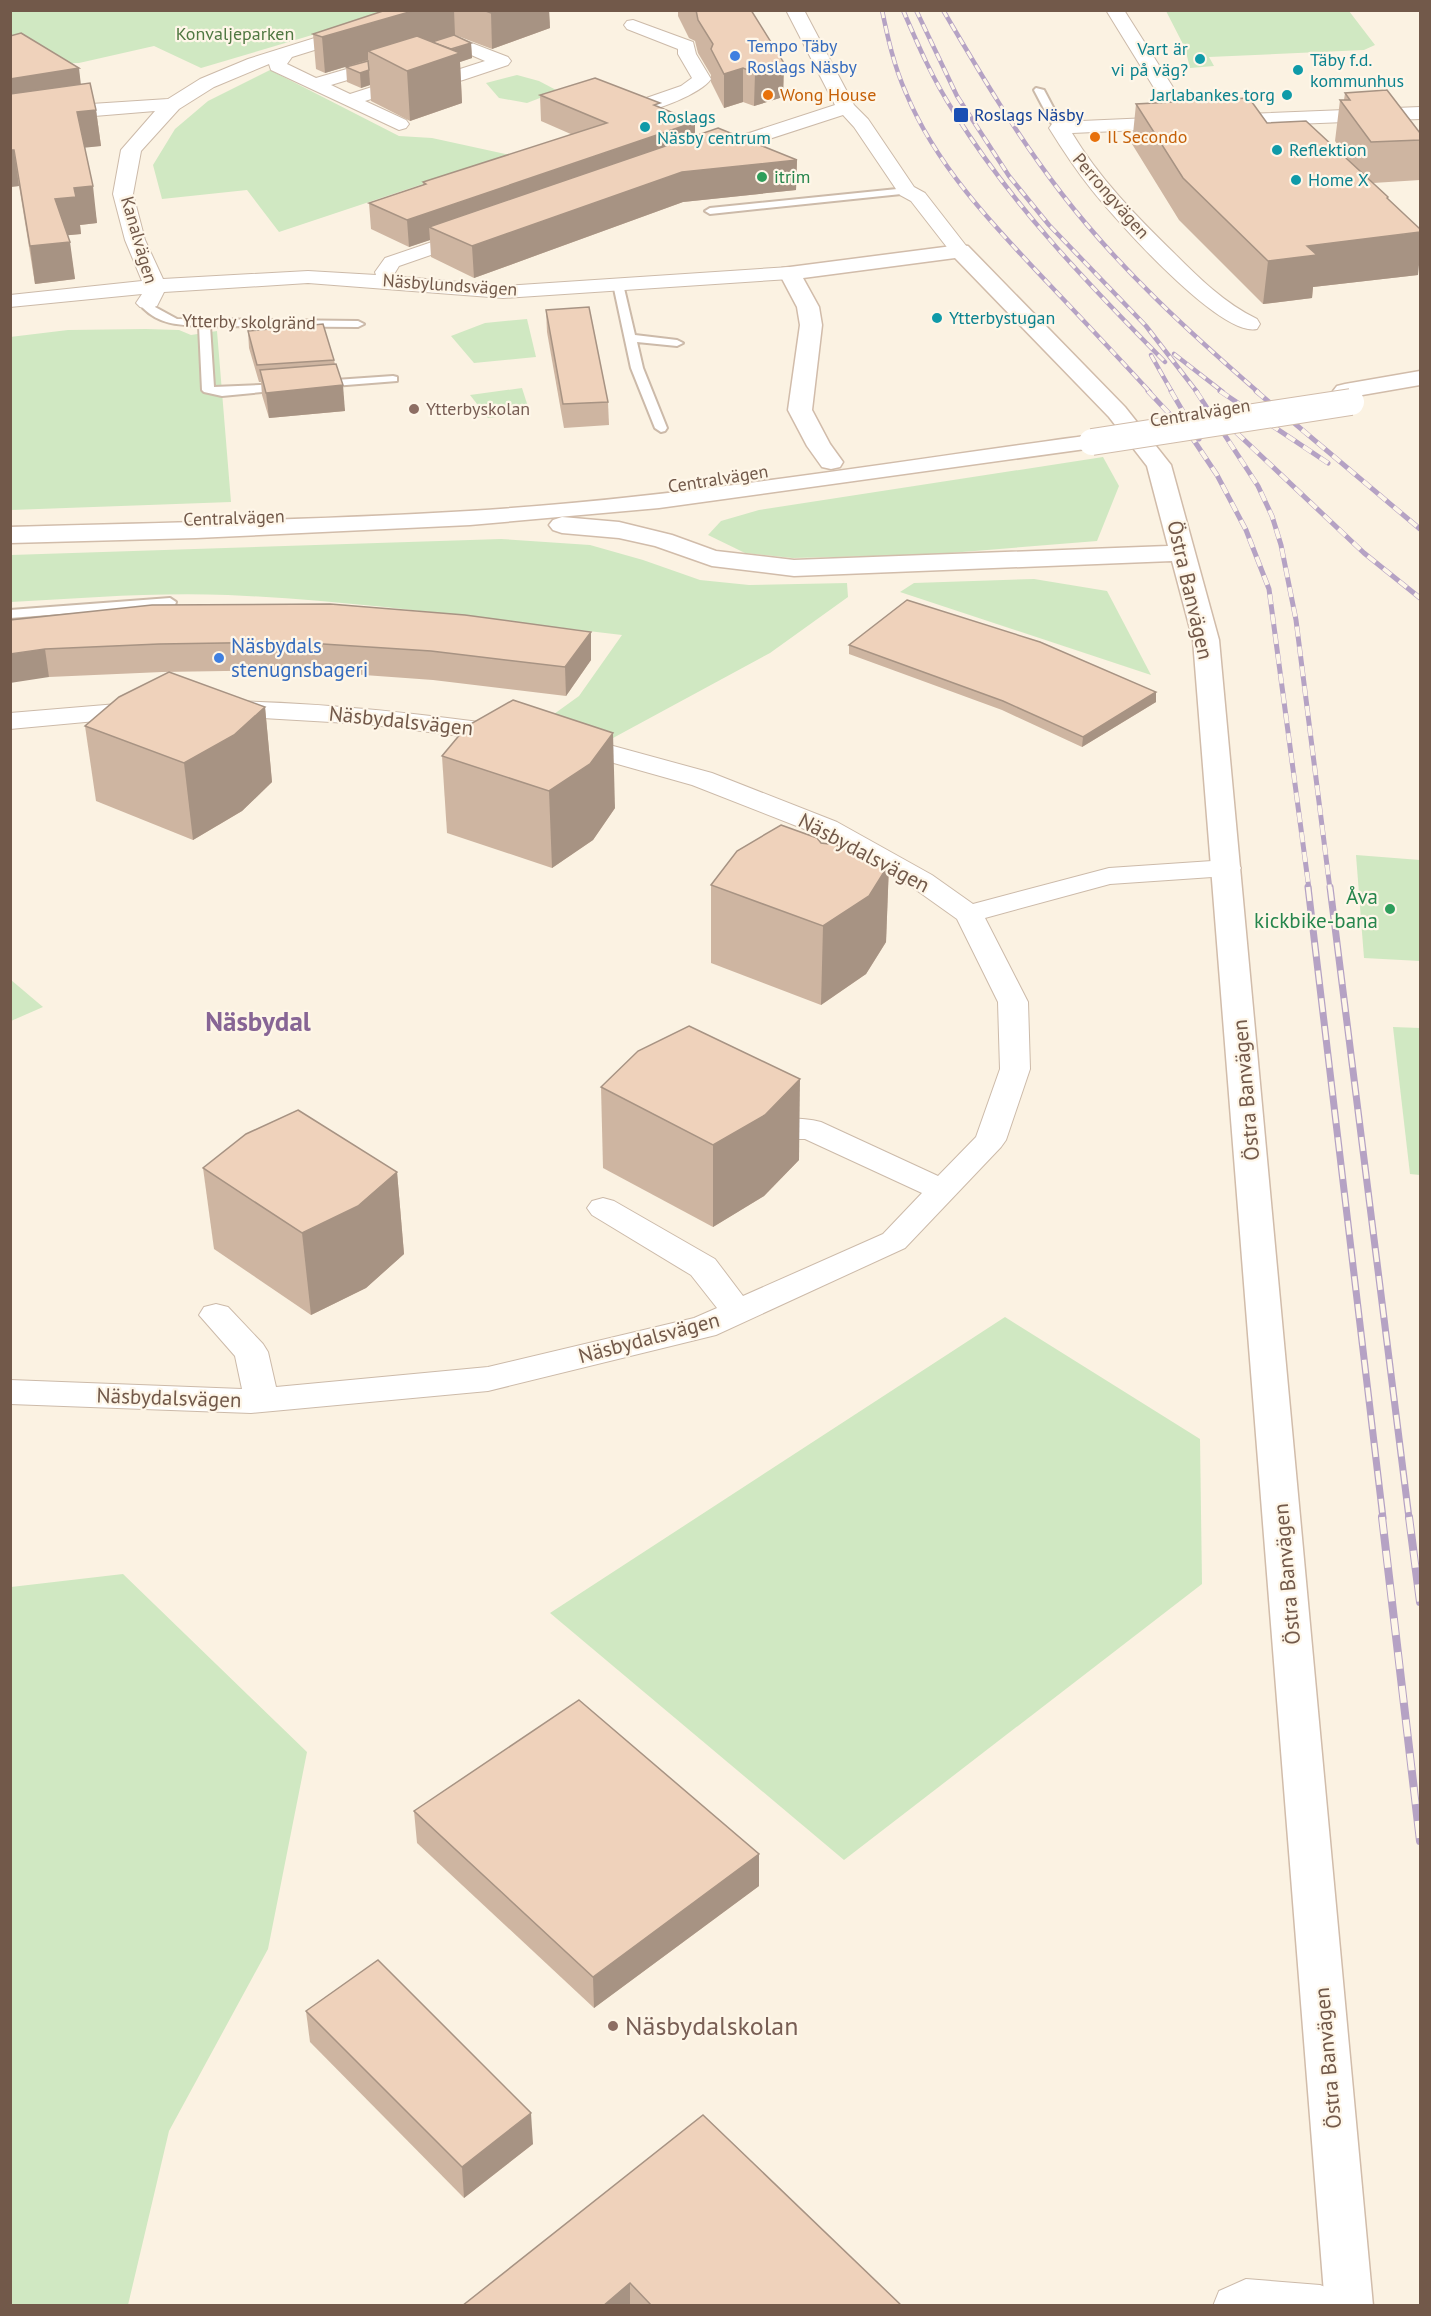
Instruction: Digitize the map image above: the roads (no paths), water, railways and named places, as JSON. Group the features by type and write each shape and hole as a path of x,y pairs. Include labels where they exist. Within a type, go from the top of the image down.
{"street":[{"name":"Östra Banvägen","path":"795,10 846,108 861,123 907,191 918,196 960,251 1117,412 1159,465 1206,640 1349,2306"},
{"path":"1115,10 1185,122"},
{"name":"Kanalvägen","path":"153,294 123,194 131,150 172,105 207,83 285,53 403,17 429,24"},
{"path":"349,100 444,70 456,76 502,61 456,42 429,24"},
{"path":"633,25 687,46 687,54 702,79 688,90 636,108"},
{"path":"314,84 456,42"},
{"path":"285,53 277,66 399,123"},
{"path":"10,123 116,106 172,105"},
{"path":"694,157 846,108"},
{"name":"Perrongvägen","path":"1249,324 1220,309 1139,231 1076,158 1059,128 1420,113"},
{"path":"385,272 392,262 492,227"},
{"name":"Näsbylundsvägen","path":"10,301 153,294 308,277 378,280 503,292 790,273 960,251"},
{"path":"712,558 681,533 685,516 708,503 831,469 800,410 811,325 808,307 790,273"},
{"name":"Näsbylundsvägen","path":"33,319 153,294"},
{"name":"Centralvägen","path":"10,526 469,508 657,489 1090,436 1348,396 1420,378"},
{"name":"Centralvägen","path":"1348,396 1420,392"},
{"name":"Centralvägen","path":"10,535 196,530 471,518 659,501 831,469"},
{"path":"471,518 619,530 663,540 712,558 794,568 1181,553"},
{"name":"Näsbydalsvägen","path":"10,1392 262,1400 488,1379 704,1327 894,1241 990,1140 1015,1069 1014,1002 969,914 922,881 827,828 702,779 573,743 402,719 277,709 200,710"},
{"path":"10,721 167,710"},
{"path":"860,878 882,859"},
{"path":"969,914 1109,876 1227,868"},
{"path":"766,1129 810,1129 942,1190"},
{"path":"603,1208 703,1267 738,1312"},
{"path":"216,1315 251,1352 262,1400"},
{"path":"1235,2306 1246,2299 1320,2306"}],"lane":[{"path":"1039,90 1059,128"},
{"path":"710,211 907,191"},
{"path":"618,284 637,368 662,428"},
{"name":"Ytterby skolgränd","path":"153,294 149,308 162,317 176,322 358,324"},
{"path":"204,322 208,390 222,392 290,387"},
{"path":"630,338 677,343"},
{"path":"313,385 393,379"},
{"path":"10,614 170,602"}],"railway":[{"path":"882,10 895,63 906,93 918,120 950,170 987,217 1150,392"},
{"path":"903,10 946,100 1001,179 1052,243 1165,362"},
{"path":"916,10 957,96 1009,176 1049,225 1146,326 1197,392"},
{"path":"943,10 1014,127 1045,172 1084,221 1155,298 1258,392"},
{"path":"1174,354 1223,392"},
{"path":"1151,355 1172,392"},
{"path":"1148,391 1193,439 1217,475 1246,530 1269,589 1309,889"},
{"path":"1171,391 1199,439"},
{"path":"1196,391 1258,486 1272,516 1281,545 1296,620 1330,889"},
{"path":"1220,391 1328,463"},
{"path":"1256,391 1420,529"},
{"path":"1222,419 1364,553 1420,598"},
{"path":"1308,887 1383,1518"},
{"path":"1330,887 1409,1518"},
{"path":"1382,1517 1420,1841"},
{"path":"1409,1517 1420,1602"}],"place":[{"name":"Tempo Täby Roslags Näsby","path":"735,56"},
{"name":"Vart är vi på väg?","path":"1200,59"},
{"name":"Täby f.d. kommunhus","path":"1298,70"},
{"name":"Wong House","path":"768,95"},
{"name":"Jarlabankes torg","path":"1287,95"},
{"name":"Roslags Näsby","path":"961,115"},
{"name":"Roslags Näsby centrum","path":"645,127"},
{"name":"Il Secondo","path":"1095,137"},
{"name":"Reflektion","path":"1277,150"},
{"name":"itrim","path":"762,177"},
{"name":"Home X","path":"1296,180"},
{"name":"Ytterbystugan","path":"937,318"},
{"name":"Ytterbyskolan","path":"414,409"},
{"name":"Näsbydals stenugnsbageri","path":"219,658"},
{"name":"Åva kickbike-bana","path":"1390,909"},
{"name":"Näsbydalskolan","path":"613,2026"}],"district":[{"name":"Näsbydal","path":"258,1022"}],"park label":[{"name":"Konvaljeparken","path":"235,34"}]}
